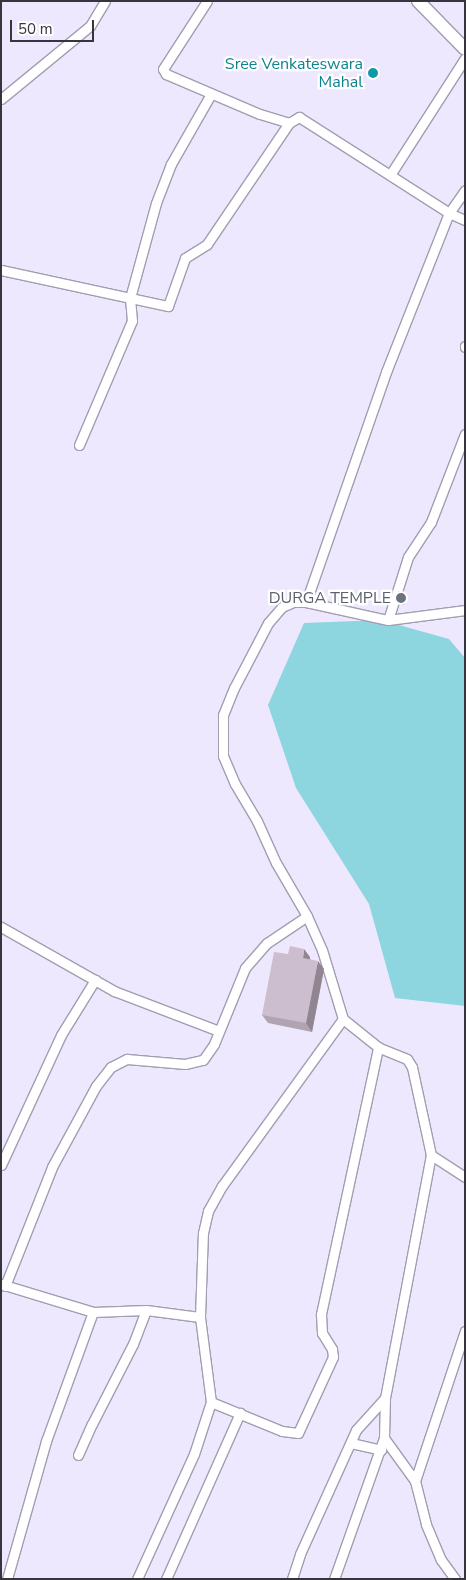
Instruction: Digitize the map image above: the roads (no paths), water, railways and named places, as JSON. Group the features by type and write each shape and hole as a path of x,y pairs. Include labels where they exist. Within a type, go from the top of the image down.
{"main road":[{"path":"418,1 465,49"}],"street":[{"path":"2,98 90,26 105,1"},
{"path":"207,1 163,69 166,74 260,114 289,123"},
{"path":"390,176 465,58"},
{"path":"79,445 132,321 130,298 156,203 170,164 211,94"},
{"path":"1,270 168,306 185,258 207,244 289,123 299,117 449,213 465,220"},
{"path":"306,602 386,372 449,213 465,190"},
{"path":"388,620 408,557 431,522 465,434"},
{"path":"334,1579 384,1438 385,1398 431,1154 412,1067 406,1059 378,1047 343,1019 322,950 308,916 276,864 257,821 229,770 224,756 223,715 234,688 268,623 282,606 293,602 306,602 388,620 465,610"},
{"path":"200,1317 146,1310 93,1312 3,1285 52,1167 96,1086 111,1067 127,1060 185,1064 203,1060 219,1031 245,968 267,943 308,916"},
{"path":"1,926 114,991 219,1031"},
{"path":"1,1165 21,1117 61,1034 95,980"},
{"path":"137,1579 194,1454 211,1402 200,1317 202,1233 208,1211 222,1186 343,1019"},
{"path":"211,1402 282,1431 298,1433 332,1357 332,1349 322,1332 321,1314 378,1047"},
{"path":"431,1154 465,1178"},
{"path":"78,1455 133,1344 146,1310"},
{"path":"7,1579 46,1441 93,1312"},
{"path":"415,1481 465,1331"},
{"path":"292,1579 300,1554 356,1430 385,1398"},
{"path":"166,1579 240,1413"},
{"path":"384,1438 415,1481 426,1524 441,1560 455,1579"},
{"path":"351,1442 381,1450"}],"place":[{"name":"Sree Venkateswara Mahal","path":"373,73"},
{"name":"DURGA TEMPLE","path":"401,598"}]}
